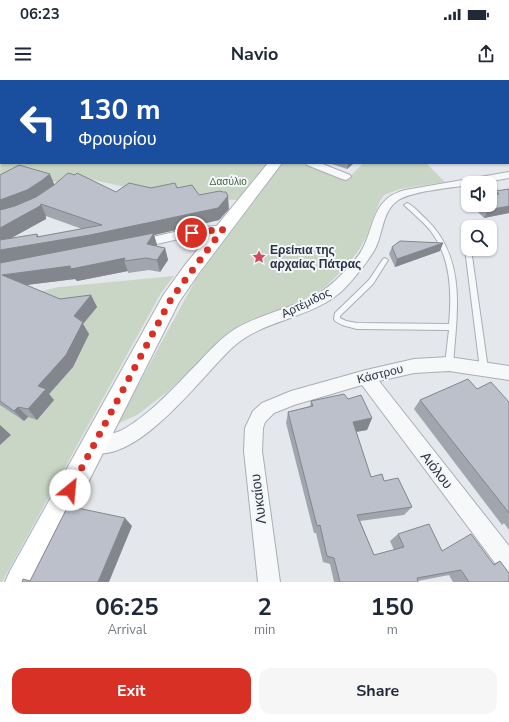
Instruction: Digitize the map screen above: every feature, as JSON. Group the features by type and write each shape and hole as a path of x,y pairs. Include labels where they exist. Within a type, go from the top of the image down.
{"street":[{"path":"21,582 171,299 223,229 274,164"},
{"path":"314,164 346,177"},
{"name":"Αρτέμιδος","path":"93,445 101,446 112,444 130,436 137,431 163,409 223,348 237,336 262,323 315,302 334,289 367,252 384,207 390,200 405,193 509,175"},
{"path":"119,248 183,234 223,229"},
{"name":"Κάστρου","path":"259,417 268,408 277,404 366,377 414,366 449,364 509,372"},
{"name":"Αιόλου","path":"366,377 509,563"},
{"name":"Λυκαίου","path":"259,417 254,428 253,451 269,582"}],"lane":[{"path":"407,205 433,230 448,257 452,269 455,292 449,364"},
{"path":"469,256 484,369"},
{"path":"385,260 371,282 337,315 337,319 344,323 357,326 452,327"}],"green space":[{"name":"Δασύλιο","path":"1,164 265,164 237,200 161,195 80,177 67,186 20,170 0,181"},
{"path":"282,164 307,164 347,180 362,164 427,164 445,182 400,189 384,195 359,250 345,268 324,288 298,303 249,322 218,344 167,392 137,415 117,424 196,279"},
{"path":"174,276 161,293 2,582 0,582 0,301 59,287"}],"building":[{"path":"19,165 50,174 27,190 0,200 0,175"},
{"path":"68,173 75,175 77,173 116,192 129,183 151,188 175,183 177,188 192,185 199,195 220,191 226,192 228,196 218,208 90,235 0,250 0,240 37,234 37,237 102,225 41,204 40,206 0,228 0,210 15,206 36,197"},
{"path":"509,189 509,206 497,208 497,194 499,194 497,191"},
{"path":"154,233 147,244 165,248 157,260 146,258 124,261 125,258 71,269 70,266 2,275 60,299 91,295 74,316 83,322 66,355 38,386 46,389 28,409 18,407 14,411 0,401 0,263"},
{"path":"400,241 443,243 397,259 392,247"},
{"path":"468,379 477,389 491,382 509,402 509,513 420,400"},
{"path":"344,394 348,399 361,395 372,418 353,422 371,477 382,474 384,481 398,478 412,507 357,515 374,555 404,547 398,534 429,524 442,551 471,534 494,565 500,561 509,573 509,582 469,582 461,570 417,578 418,582 340,582 334,558 327,556 320,525 317,526 288,412 313,406 311,401"},
{"path":"68,506 125,518 98,582 22,582 23,579 30,581"}],"place":[{"name":"Ερείπια της αρχαίας Πάτρας","path":"259,257"}],"route":[{"path":"70,490 171,299 223,229 192,233"}]}
